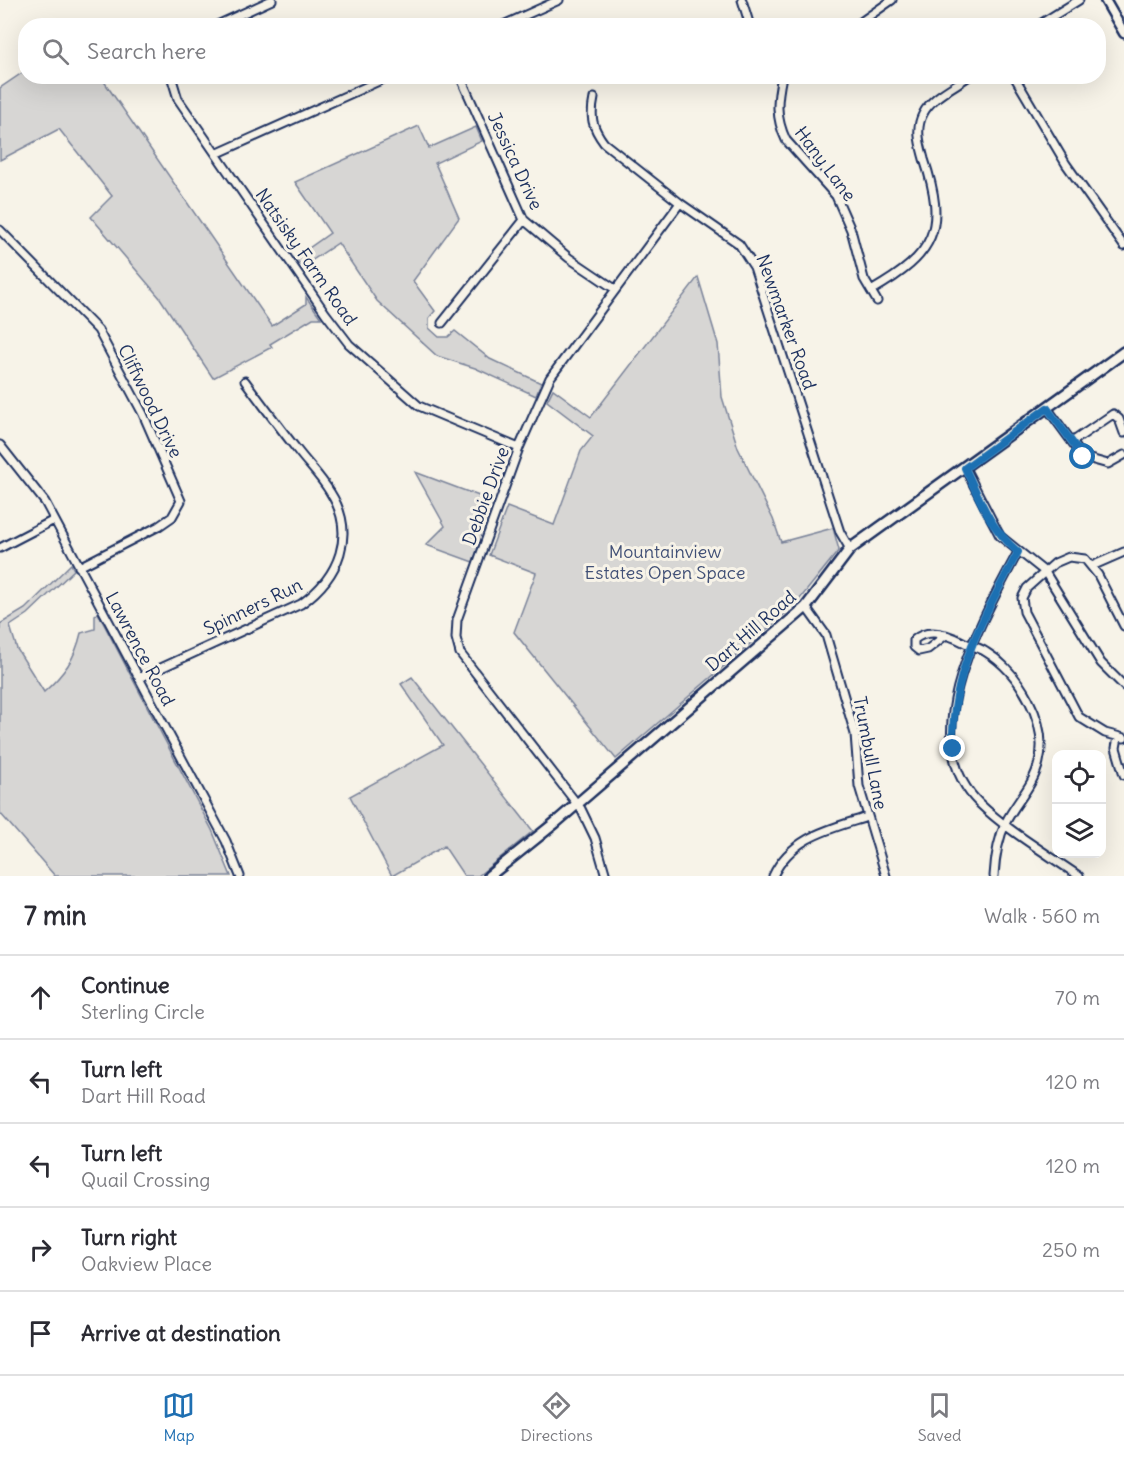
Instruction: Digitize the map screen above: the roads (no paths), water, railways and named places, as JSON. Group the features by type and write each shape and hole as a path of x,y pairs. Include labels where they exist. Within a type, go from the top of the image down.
{"main road":[{"name":"Dart Hill Road","path":"489,876 806,607 850,549 1124,352"}],"street":[{"path":"233,18 272,0"},
{"path":"519,18 559,0"},
{"path":"742,0 748,18"},
{"path":"866,18 892,0"},
{"path":"1050,18 1079,0"},
{"path":"1105,0 1124,33"},
{"name":"Natsisky Farm Road","path":"173,84 178,99 332,323 350,344 419,406 519,448"},
{"path":"216,154 372,84"},
{"name":"Jessica Drive","path":"464,84 524,220 569,258 615,289"},
{"name":"Hany Lane","path":"781,84 777,103 781,130 786,140 836,196 851,230 864,279 876,301"},
{"path":"871,291 914,260 933,232 937,217 936,201 918,130 927,108 958,84"},
{"path":"1019,84 1066,164 1124,246"},
{"name":"Newmarker Road","path":"594,98 590,117 604,143 680,203 738,244 754,267 840,532 850,549"},
{"name":"Debbie Drive","path":"606,876 588,820 467,666 456,638 457,620 519,448 550,378 680,203"},
{"path":"442,323 524,220"},
{"name":"Cliffwood Drive","path":"0,230 98,330 143,414 181,501 172,517 159,526 80,567"},
{"name":"Spinners Run","path":"139,678 301,604 316,593 335,570 342,548 341,519 331,493 245,381"},
{"path":"1047,408 1083,457 1102,463 1114,462 1124,455"},
{"path":"1072,442 1113,414 1119,419 1124,433"},
{"name":"Lawrence Road","path":"0,445 33,485 54,520 226,841 240,876"},
{"path":"965,468 992,525 1000,536 1045,572 1101,663 1124,686"},
{"path":"0,548 54,520"},
{"path":"1018,552 977,629 958,682 953,749 964,783 978,802 1079,876"},
{"path":"1092,566 1124,552"},
{"path":"1124,626 1092,566 1085,559 1069,557 1055,563 1027,588 1022,598 1024,612 1079,717 1092,727 1121,737 1116,748 1124,775"},
{"name":"Trumbull Lane","path":"806,607 826,635 855,734 859,786 886,876"},
{"path":"946,635 985,651 1004,666 1022,688 1037,725 1041,746 1039,763 1031,783 1005,823 995,859 994,876"},
{"path":"773,876 788,852 801,842 813,835 867,816"}],"park label":[{"name":"Mountainview Estates Open Space","path":"665,562"}]}
